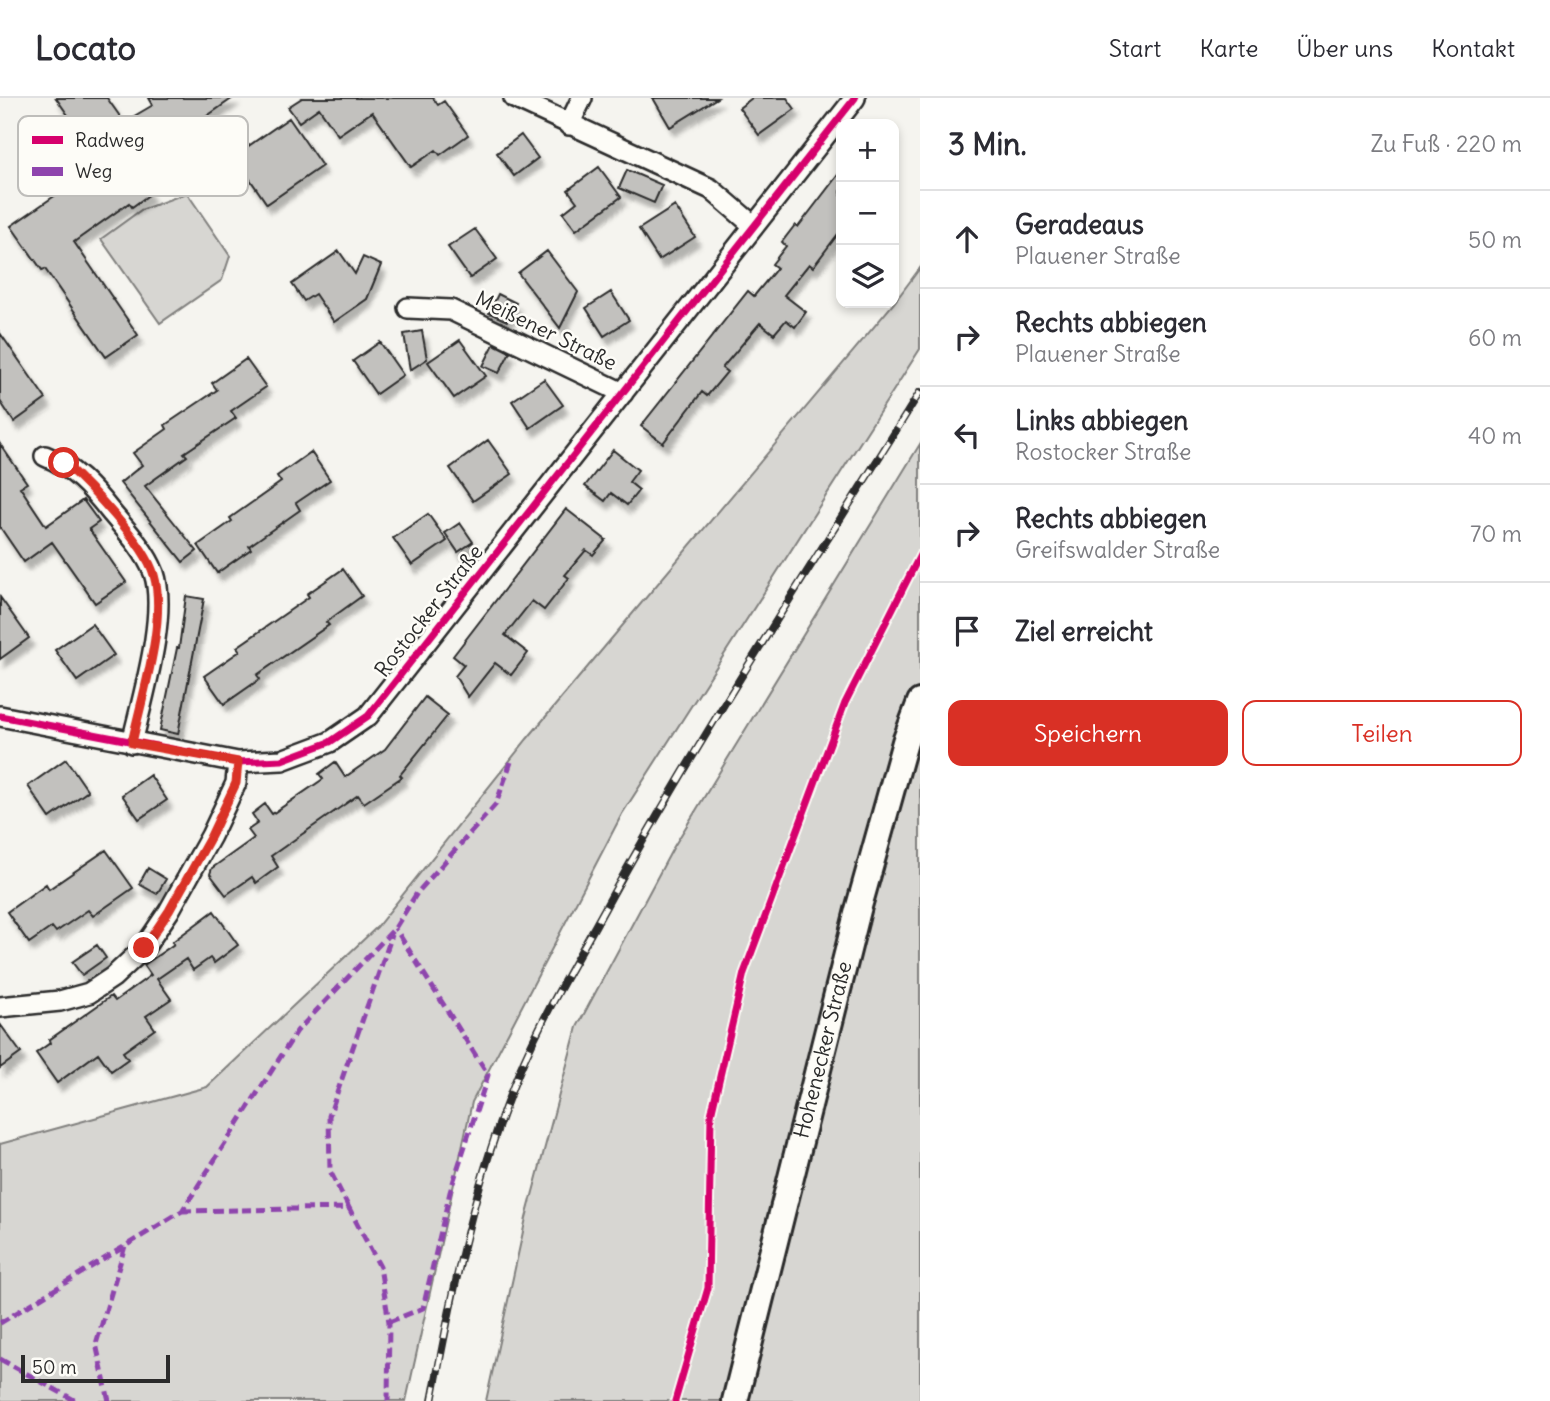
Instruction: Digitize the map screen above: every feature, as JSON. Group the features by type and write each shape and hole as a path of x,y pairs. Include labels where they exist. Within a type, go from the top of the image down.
{"street":[{"path":"514,98 711,189 754,226"},
{"path":"569,125 582,98"},
{"name":"Rostocker Straße","path":"0,716 238,762 282,760 330,742 368,716 855,98"},
{"name":"Meißener Straße","path":"408,308 451,310 623,393"},
{"path":"45,456 64,463 94,490 145,555 154,573 157,595 155,638 132,743"},
{"name":"Hohenecker Straße","path":"735,1401 858,910 905,743 920,702"},
{"path":"0,1007 60,1002 89,993 113,977 144,948 169,911 211,836 236,783 238,762"}],"shaded area":[{"path":"179,196 189,196 230,256 222,280 160,323 101,239 141,210"},
{"path":"920,268 920,349 622,814 472,1102 406,1401 0,1401 0,1144 207,1087 377,927 527,739 890,308 899,308 899,296"},
{"path":"920,444 920,1401 486,1401 526,1218 577,1027 673,848"}],"building":[{"path":"56,98 107,98 120,116 69,116"},
{"path":"149,98 233,98 207,116 134,116 153,105"},
{"path":"302,98 433,98 438,105 444,101 468,135 440,155 436,150 411,167 372,112 338,135 319,108 299,122 288,107"},
{"path":"653,98 717,98 670,127"},
{"path":"752,98 787,98 795,109 759,135 739,108"},
{"path":"289,118 322,166 267,204 248,176 248,146"},
{"path":"521,135 538,158 514,176 497,153"},
{"path":"599,167 621,197 576,230 563,213 577,202 568,190"},
{"path":"627,170 662,185 654,203 619,188"},
{"path":"836,178 836,237 813,267 809,264 784,295 806,312 795,327 786,320 774,334 760,323 722,368 727,372 707,396 702,392 663,443 641,426 748,291 754,296 777,268 772,264 786,246 782,242 795,225 798,227"},
{"path":"54,196 147,196 132,207 129,203 74,242 138,335 106,357 45,269 42,270 11,226"},
{"path":"675,206 695,237 659,260 639,229"},
{"path":"475,229 497,259 470,278 448,247"},
{"path":"339,251 355,274 363,257 381,265 367,299 334,322 315,294 304,301 292,284"},
{"path":"547,251 578,292 560,328 518,273"},
{"path":"611,292 629,320 604,336 586,308"},
{"path":"498,294 516,303 507,321 489,313"},
{"path":"422,331 427,359 410,370 404,334"},
{"path":"0,333 46,399 14,422 0,401"},
{"path":"460,340 486,376 454,398 428,362"},
{"path":"380,342 403,375 376,394 353,361"},
{"path":"494,344 510,352 499,373 483,366"},
{"path":"246,359 266,387 231,411 236,418 184,453 187,456 145,486 197,551 183,562 120,483 142,465 133,453 167,429 165,425 217,390 212,383"},
{"path":"544,379 563,405 530,428 512,401"},
{"path":"488,440 512,474 473,501 450,468"},
{"path":"0,444 27,483 20,487 46,526 83,500 99,522 89,529 126,582 95,603 52,542 24,562 0,527"},
{"path":"613,450 638,470 629,482 639,490 627,505 611,493 605,501 585,486"},
{"path":"311,452 330,480 296,503 300,510 249,546 251,549 217,573 198,545 232,521 230,518 281,482 277,476"},
{"path":"566,509 606,540 593,555 586,550 565,575 569,578 544,610 532,601 505,635 528,653 511,675 495,663 468,697 455,676 464,665 453,656"},
{"path":"428,514 447,541 412,565 393,538"},
{"path":"460,523 473,542 458,552 445,533"},
{"path":"343,569 362,596 326,622 329,625 257,675 260,679 224,704 204,676 240,651 237,647 309,597 307,594"},
{"path":"186,596 204,599 178,734 160,730 179,648"},
{"path":"0,597 29,638 0,659"},
{"path":"92,624 114,655 77,681 55,650"},
{"path":"425,697 448,715 400,775 402,777 364,803 358,795 271,856 278,867 256,883 252,877 226,895 210,874 212,868 254,838 248,830 258,823 252,814 265,804 272,814 323,779 319,774 335,762 345,777 385,749"},
{"path":"66,759 88,791 50,818 28,786"},
{"path":"150,775 167,800 139,819 122,795"},
{"path":"106,850 133,888 93,916 88,910 56,932 52,927 29,943 7,912 46,884 49,889"},
{"path":"148,868 166,879 157,894 139,884"},
{"path":"214,911 238,945 214,963 210,958 193,970 186,959 157,979 171,999 146,1016 155,1029 123,1052 128,1059 111,1071 98,1053 57,1083 36,1053 50,1043 49,1040 111,996 115,1001 151,975 144,965"},
{"path":"97,945 106,958 82,975 72,962"},
{"path":"0,1024 21,1053 0,1068"}],"railway":[{"path":"432,1401 457,1276 478,1193 503,1112 529,1050 573,965 683,772 920,392"}],"marked path":[{"path":"0,1323 182,1211 297,1031 395,928 417,893 496,804 511,762"},
{"path":"389,1322 423,1308 450,1192 488,1075 395,928"},
{"path":"349,1208 330,1171 329,1116 392,935"},
{"path":"182,1211 349,1208 380,1267 389,1322 388,1401"},
{"path":"109,1401 96,1344 125,1246"},
{"path":"0,1359 76,1401"}],"cycle path":[{"path":"0,716 238,762 282,760 330,742 368,716 855,98"},
{"path":"675,1401 708,1288 711,1115 744,973 845,703 920,555"}],"route":[{"path":"64,463 94,490 145,555 154,573 157,595 155,638 132,743 238,762 236,783 211,836 169,911 144,948"}]}
